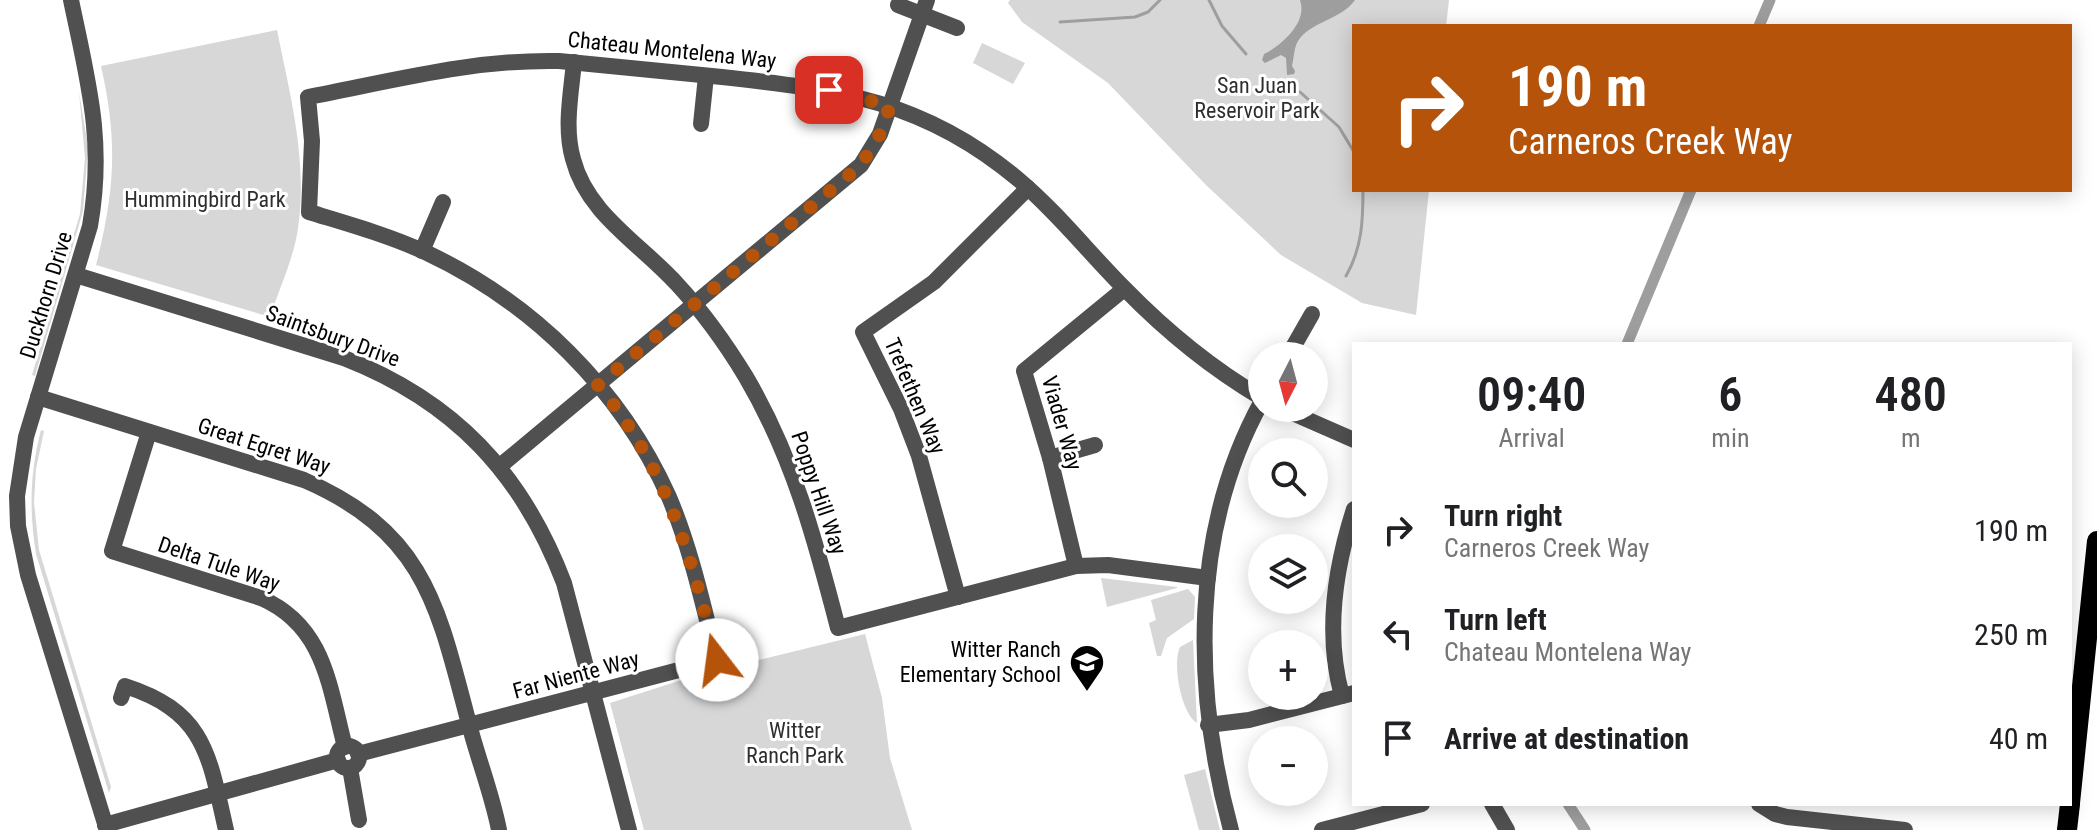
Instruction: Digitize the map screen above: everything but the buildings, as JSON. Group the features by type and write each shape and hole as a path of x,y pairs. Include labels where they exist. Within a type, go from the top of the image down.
{"main road":[{"path":"2072,765 2078,649 2097,541"},
{"path":"2067,830 2070,806"}],"street":[{"name":"Duckhorn Drive","path":"71,0 97,141 95,195 90,226 20,467 18,526 28,575 106,827"},
{"path":"898,5 925,7 957,28"},
{"path":"500,466 861,165 880,134 925,7"},
{"name":"Chateau Montelena Way","path":"308,97 468,65 524,60 574,62 812,87 890,106 951,133 998,163 1028,188 1124,289 1185,345 1248,390"},
{"name":"Poppy Hill Way","path":"574,62 569,143 583,186 607,217 695,305 744,374 783,449 812,528 838,628 1076,566 1108,565 1208,578"},
{"path":"701,124 706,76"},
{"name":"Far Niente Way","path":"106,827 217,792 717,660 691,560 669,497 637,438 571,353 520,309 457,268 422,251 309,212 312,141 308,97"},
{"name":"Trefethen Way","path":"958,597 919,456 890,385 863,332 934,282 1028,188"},
{"path":"422,251 443,202"},
{"name":"Saintsbury Drive","path":"76,275 373,369 400,383 451,418 500,466 534,516 551,548 564,583 629,830"},
{"name":"Viader Way","path":"1076,566 1050,458 1024,371 1124,289"},
{"path":"1296,342 1312,314"},
{"name":"Great Egret Way","path":"38,397 304,480 334,493 363,511 389,534 412,561 429,589 451,651 499,830"},
{"path":"1231,830 1220,792 1208,725 1204,655 1208,578 1214,539 1232,469 1250,422"},
{"path":"1313,422 1352,439"},
{"name":"Delta Tule Way","path":"149,432 112,551 261,598 283,609 297,621 321,656 348,757"},
{"path":"1050,458 1095,445"},
{"path":"1208,725 1236,723 1348,694 1333,659 1333,634 1341,564 1352,517"},
{"path":"121,698 125,686 152,696 178,712 203,746 226,830"},
{"path":"348,757 359,820"},
{"path":"1322,830 1414,806"},
{"path":"1493,806 1507,830"},
{"path":"1762,806 1787,817 1905,830"}],"green space":[{"name":"San Juan Reservoir Park","path":"1010,0 1449,0 1446,24 1352,24 1352,192 1429,192 1416,315 1362,303 1281,255 1207,186 1108,83 1022,22 1008,3"},
{"name":"Hummingbird Park","path":"277,30 296,128 301,203 293,251 270,317 96,265 107,213 112,166 110,118 101,66"},
{"path":"982,43 1025,63 1013,84 973,63"},
{"path":"79,92 88,147 83,211 35,376 32,375 80,214 85,158"},
{"path":"41,430 44,431 36,469 34,502 39,550 111,787 109,793 36,554 32,492"},
{"path":"1101,578 1177,587 1177,588 1107,607"},
{"path":"1188,589 1195,597 1194,619 1167,638 1161,656 1157,656 1149,623 1156,620 1151,600"},
{"name":"Witter Ranch Park","path":"865,634 882,698 890,758 912,830 644,830 610,703 694,676"},
{"path":"1193,640 1197,723 1186,710 1182,699 1177,664 1180,647"},
{"path":"1205,769 1220,830 1199,830 1184,775"}],"shaded area":[{"path":"1300,0 1355,0 1342,12 1304,34 1295,49 1294,74 1287,75 1286,58 1281,55 1265,63 1262,60 1264,54 1292,32 1300,16"}],"waterway":[{"path":"1060,22 1135,17 1148,12 1160,0"},
{"path":"1209,0 1222,26 1246,54"},
{"path":"1760,24 1770,0"},
{"path":"1300,92 1339,127 1352,149"},
{"path":"1346,276 1360,234 1363,192"},
{"path":"1628,342 1690,192"},
{"path":"1569,806 1585,830"}],"place":[{"name":"Witter Ranch Elementary School","path":"1087,693"}],"route":[{"path":"717,660 691,560 669,497 618,408 598,385 861,165 880,134 890,106 829,90"}]}
